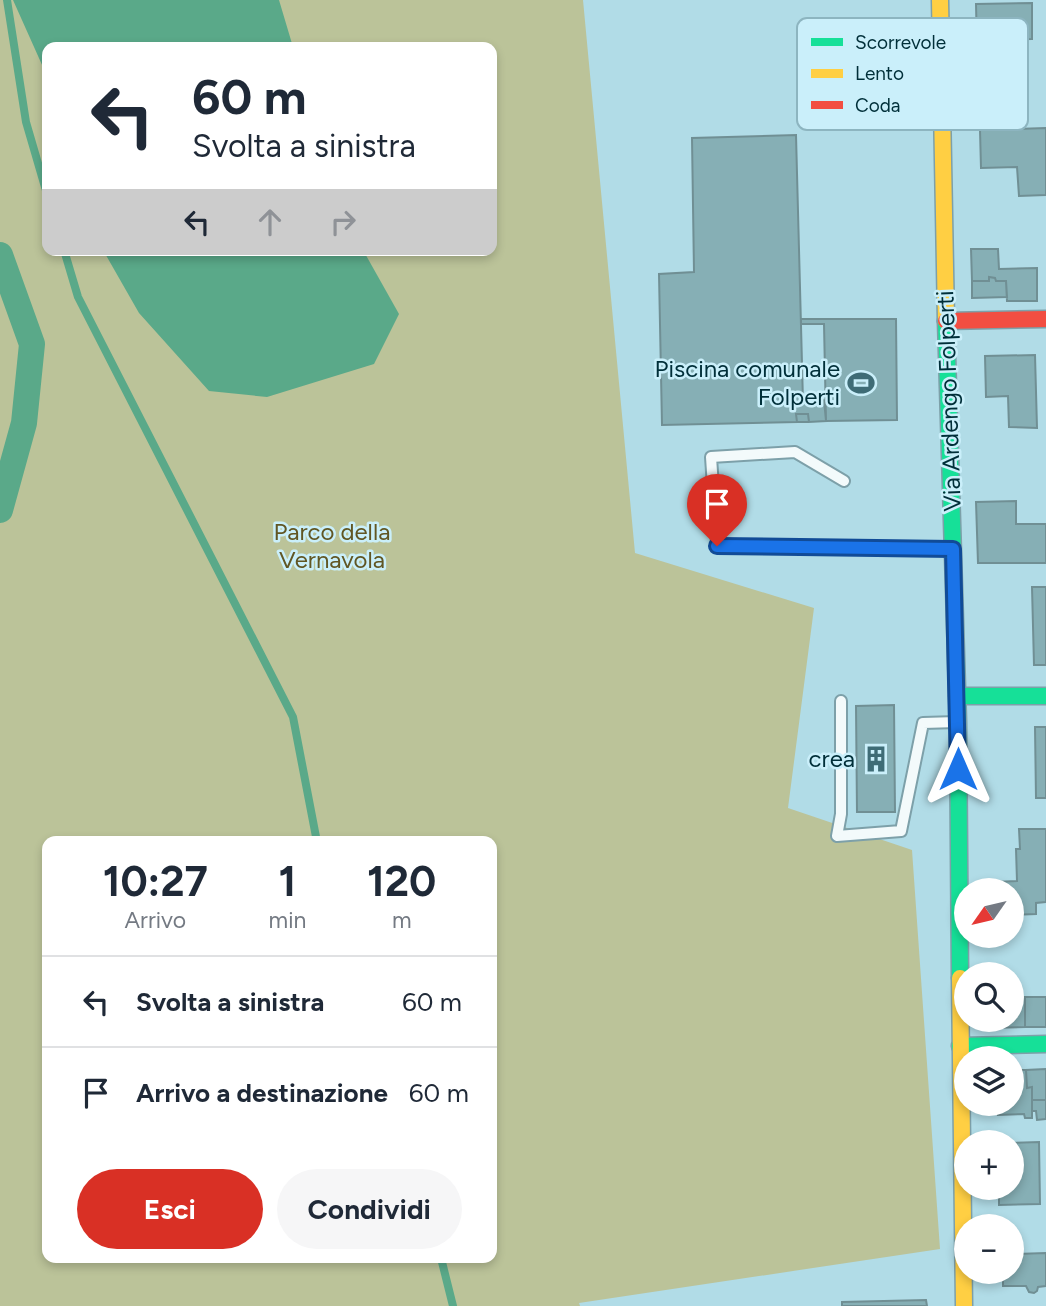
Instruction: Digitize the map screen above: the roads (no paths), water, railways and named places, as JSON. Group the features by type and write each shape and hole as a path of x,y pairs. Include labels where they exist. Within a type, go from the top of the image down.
{"street":[{"name":"Via Ardengo Folperti","path":"940,0 940,18"},
{"name":"Via Ardengo Folperti","path":"942,130 958,722 960,1046"},
{"path":"946,321 1046,319"},
{"path":"957,696 1046,696"},
{"path":"960,1046 1046,1044"},
{"name":"Via Ardengo Folperti","path":"961,1116 964,1306"}],"lane":[{"path":"844,481 795,452 711,457 717,546 953,549"},
{"path":"841,701 841,814 837,836 901,831 923,723 958,722"}],"waterway":[{"path":"7,0 26,122 42,177"},
{"path":"0,255 32,344 24,423 0,510"},
{"path":"66,256 78,297 293,717 316,836"},
{"path":"442,1263 453,1306"}],"place":[{"name":"Piscina comunale Folperti","path":"861,383"},
{"name":"crea","path":"876,759"}],"park label":[{"name":"Parco della Vernavola","path":"332,546"}]}
